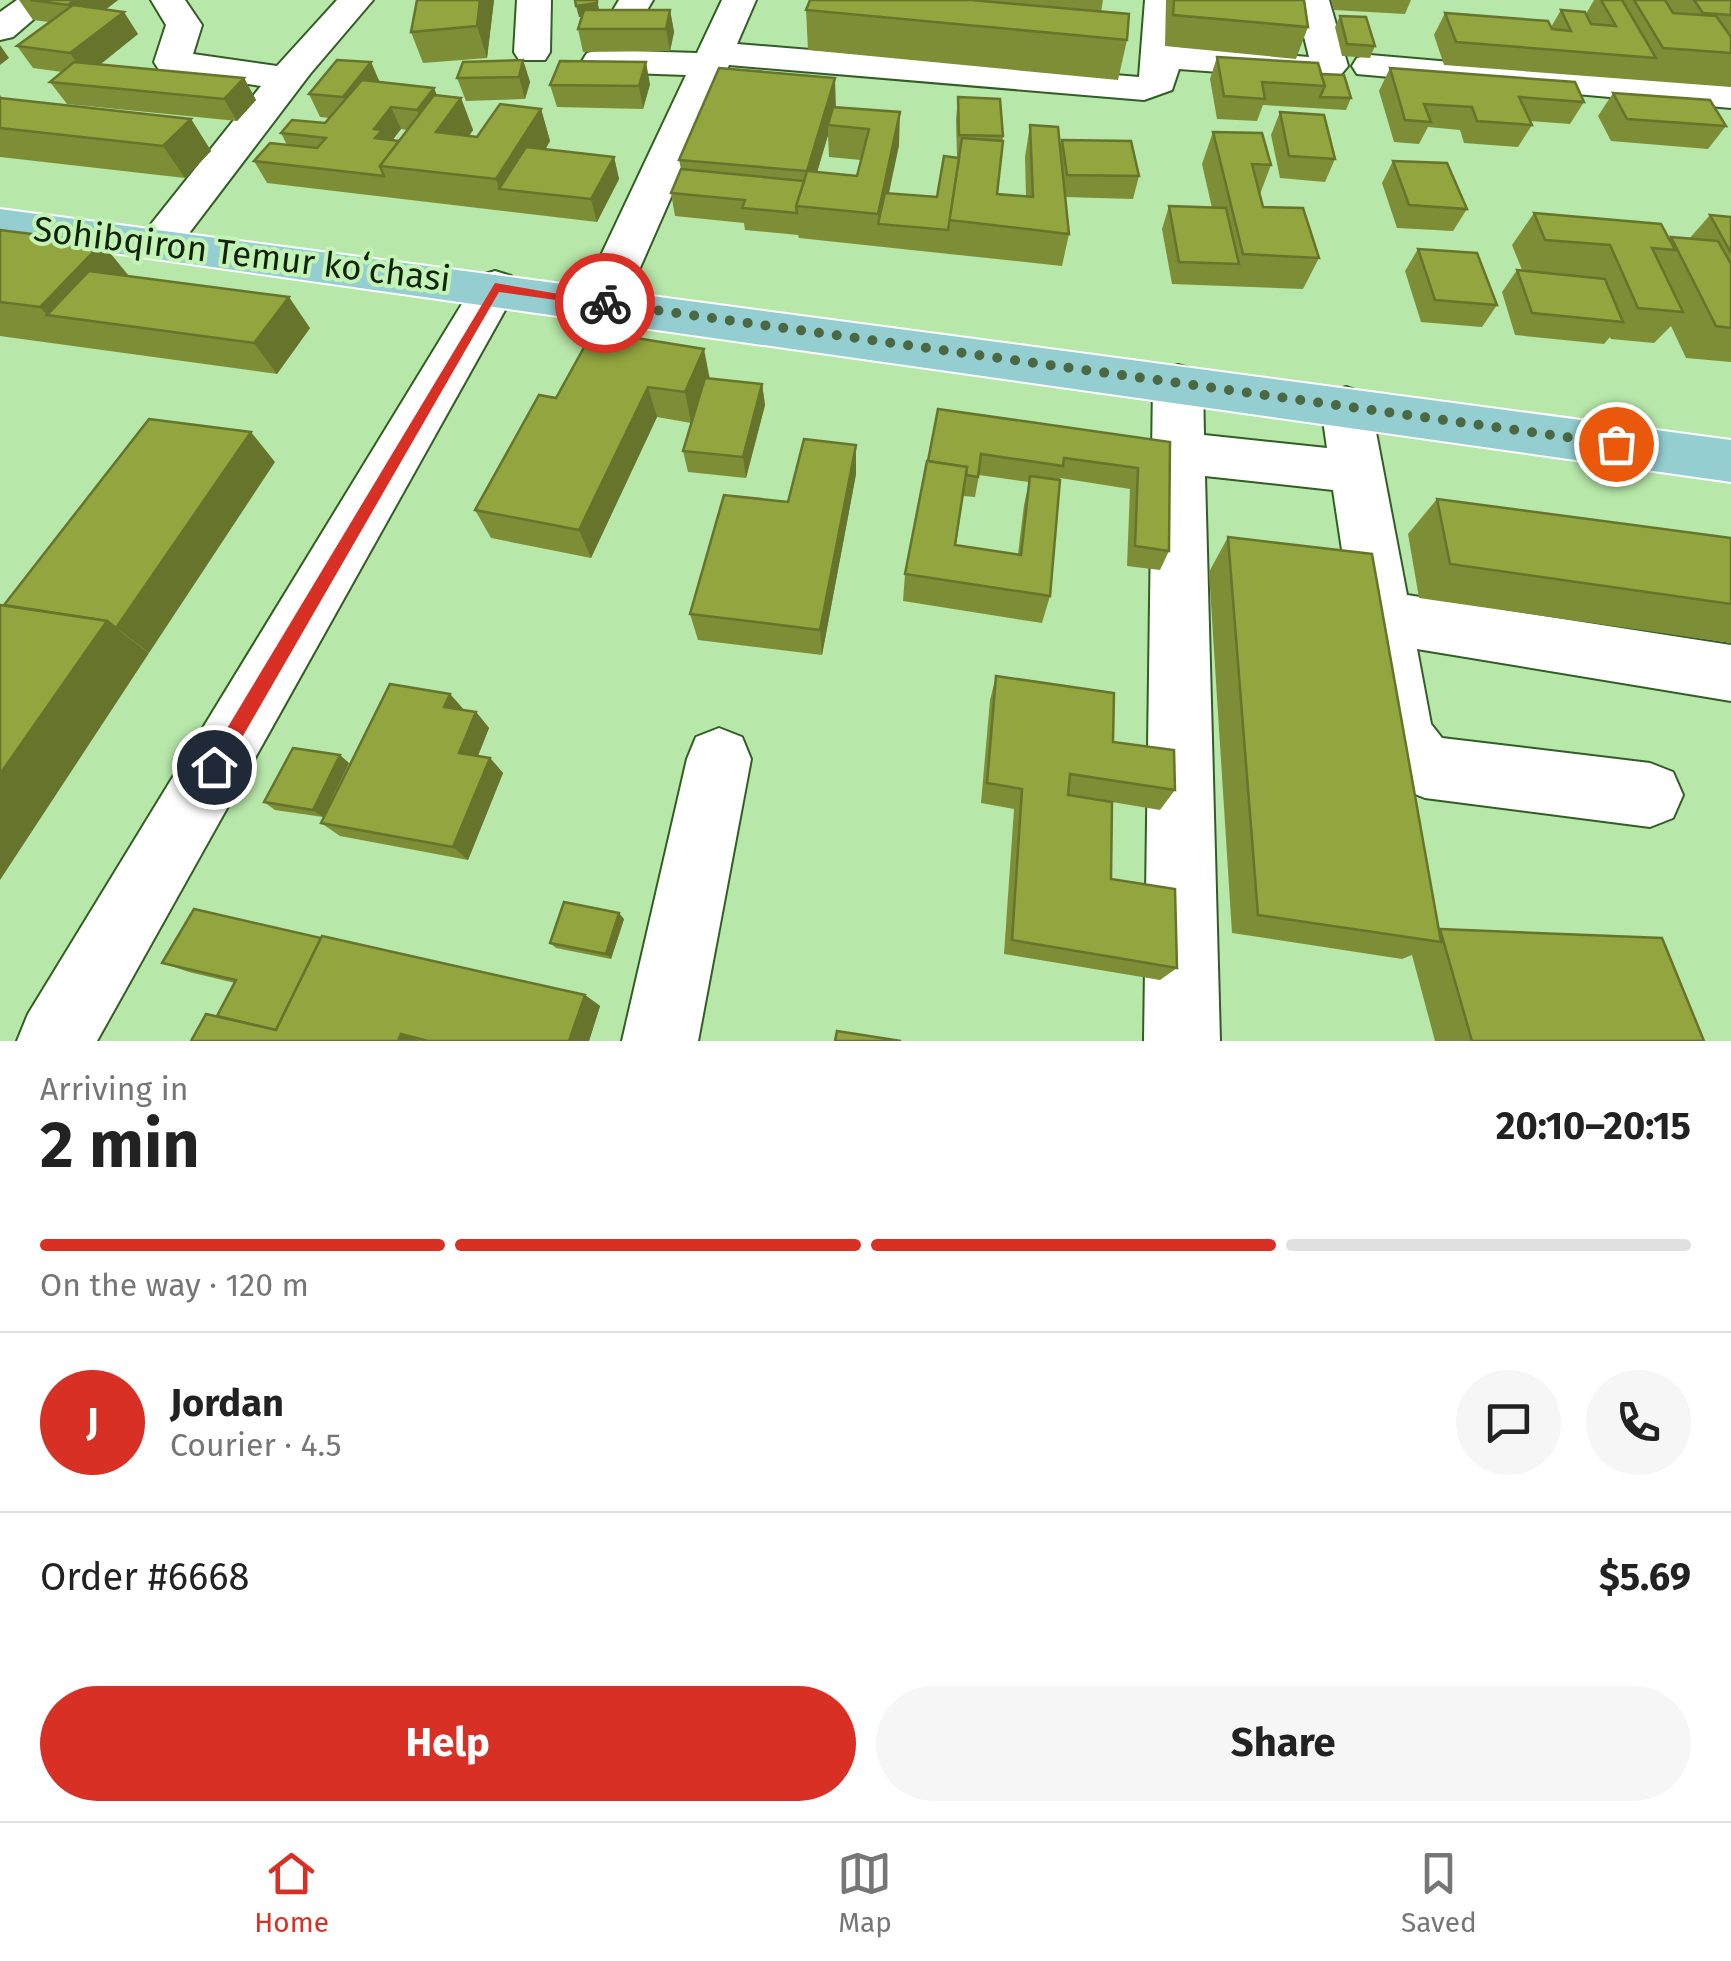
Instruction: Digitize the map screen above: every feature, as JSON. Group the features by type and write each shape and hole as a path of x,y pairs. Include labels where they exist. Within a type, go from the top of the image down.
{"main road":[{"name":"Sohibqiron Temur koʻchasi","path":"0,223 495,287 1731,461"}],"street":[{"path":"0,29 38,0"},
{"path":"168,0 184,24 172,62 287,79"},
{"path":"158,243 287,79 356,0"},
{"path":"532,52 534,0"},
{"path":"602,302 739,0"},
{"path":"600,61 757,55 1144,90 1159,82 1162,0"},
{"path":"1160,58 1326,69 1330,66 1313,2 1276,0"},
{"path":"757,55 765,7"},
{"path":"1370,66 1731,97"},
{"path":"54,1041 495,287"},
{"path":"1178,383 1182,1041"},
{"path":"1346,406 1402,736 1426,767 1650,795"},
{"path":"1178,453 1357,472"},
{"path":"1382,617 1731,674"},
{"path":"660,1041 719,759"}],"building":[{"path":"30,0 74,0 68,5"},
{"path":"417,0 480,0 477,26 411,32"},
{"path":"575,0 597,0 597,3 576,6"},
{"path":"810,0 971,0 1129,14 1127,40 806,10"},
{"path":"1174,0 1304,0 1308,27 1173,15"},
{"path":"1601,0 1622,0 1656,58 1456,42 1445,13 1548,21 1552,29 1571,31 1561,10 1585,12 1591,24 1616,26"},
{"path":"1634,0 1665,0 1673,13 1716,16 1731,37 1731,53 1663,48"},
{"path":"1694,0 1731,0 1731,15 1703,13"},
{"path":"73,5 124,12 70,53 17,46"},
{"path":"584,10 670,10 666,29 578,29"},
{"path":"1340,16 1366,17 1375,46 1347,44"},
{"path":"1217,57 1318,63 1325,86 1262,82 1265,99 1224,96"},
{"path":"337,60 371,62 343,97 309,94"},
{"path":"523,60 519,77 457,78 463,62"},
{"path":"560,61 646,62 639,86 550,85"},
{"path":"74,62 244,78 224,99 50,82"},
{"path":"719,68 835,78 807,171 679,160"},
{"path":"1390,68 1575,82 1584,102 1519,97 1532,125 1477,121 1472,107 1424,104 1431,122 1405,120"},
{"path":"1321,74 1344,75 1351,98 1320,97 1325,86"},
{"path":"362,80 434,88 417,110 391,107 374,129 382,130 375,138 399,141 380,166 384,176 254,161 270,143 317,148 326,138 281,133 292,120 325,123"},
{"path":"1613,93 1710,100 1726,126 1627,119"},
{"path":"434,95 461,98 436,132 477,137 500,104 541,109 496,179 380,166"},
{"path":"958,97 1000,99 1003,136 959,135"},
{"path":"0,98 191,119 163,146 0,128"},
{"path":"833,107 900,112 878,214 796,206 807,171 857,176 869,129 828,125"},
{"path":"1280,112 1324,115 1335,159 1289,156"},
{"path":"1030,125 1058,127 1069,234 949,220 962,138 1003,141 997,194 1033,197"},
{"path":"1213,132 1262,133 1271,165 1252,164 1263,207 1303,208 1319,258 1243,254"},
{"path":"1062,140 1131,141 1139,176 1067,175"},
{"path":"526,147 614,157 591,199 499,189"},
{"path":"944,156 959,158 948,230 878,224 885,193 937,197"},
{"path":"1393,161 1447,163 1467,209 1409,205"},
{"path":"681,169 804,181 797,213 742,208 745,200 671,193"},
{"path":"1169,206 1226,208 1239,264 1179,262"},
{"path":"1534,213 1661,224 1675,250 1652,248 1683,312 1638,308 1610,245 1545,240"},
{"path":"1710,215 1731,217 1731,253"},
{"path":"0,230 102,243 40,307 0,302"},
{"path":"1671,237 1718,241 1731,264 1731,328 1716,326"},
{"path":"1418,249 1477,253 1497,305 1435,300"},
{"path":"1517,270 1605,279 1623,322 1532,313"},
{"path":"89,271 289,297 254,343 47,315"},
{"path":"593,331 704,349 685,392 648,387 579,530 475,510 539,395 556,398"},
{"path":"705,378 762,384 743,457 683,451"},
{"path":"938,409 1170,442 1169,551 1135,546 1138,468 1064,458 1063,466 981,454 978,477 966,475 967,467 928,461"},
{"path":"149,419 251,432 116,628 107,621 4,605"},
{"path":"804,439 856,445 820,630 690,614 724,495 788,502"},
{"path":"927,461 967,467 955,545 1021,555 1030,476 1060,480 1050,596 905,574"},
{"path":"1437,499 1731,538 1731,604 1450,564"},
{"path":"1228,537 1372,554 1441,942 1258,915"},
{"path":"0,605 107,621 0,774"},
{"path":"996,676 1114,693 1113,742 1174,750 1175,790 1070,774 1068,795 1112,802 1111,879 1175,889 1177,968 1012,940 1022,789 987,783"},
{"path":"390,684 450,694 444,707 476,712 459,753 490,758 453,847 321,823"},
{"path":"293,748 340,755 313,810 264,802"},
{"path":"564,902 619,913 606,954 550,943"},
{"path":"194,909 321,938 276,1030 217,1016 236,980 162,963"},
{"path":"1440,929 1662,938 1704,1041 1472,1041"},
{"path":"322,936 585,995 569,1041 428,1041 401,1034 398,1041 191,1041 206,1014 276,1030"},
{"path":"837,1031 901,1041 835,1041"}],"way so far":[{"path":"605,303 1616,444"}],"route":[{"path":"214,767 495,287 605,303"}]}
